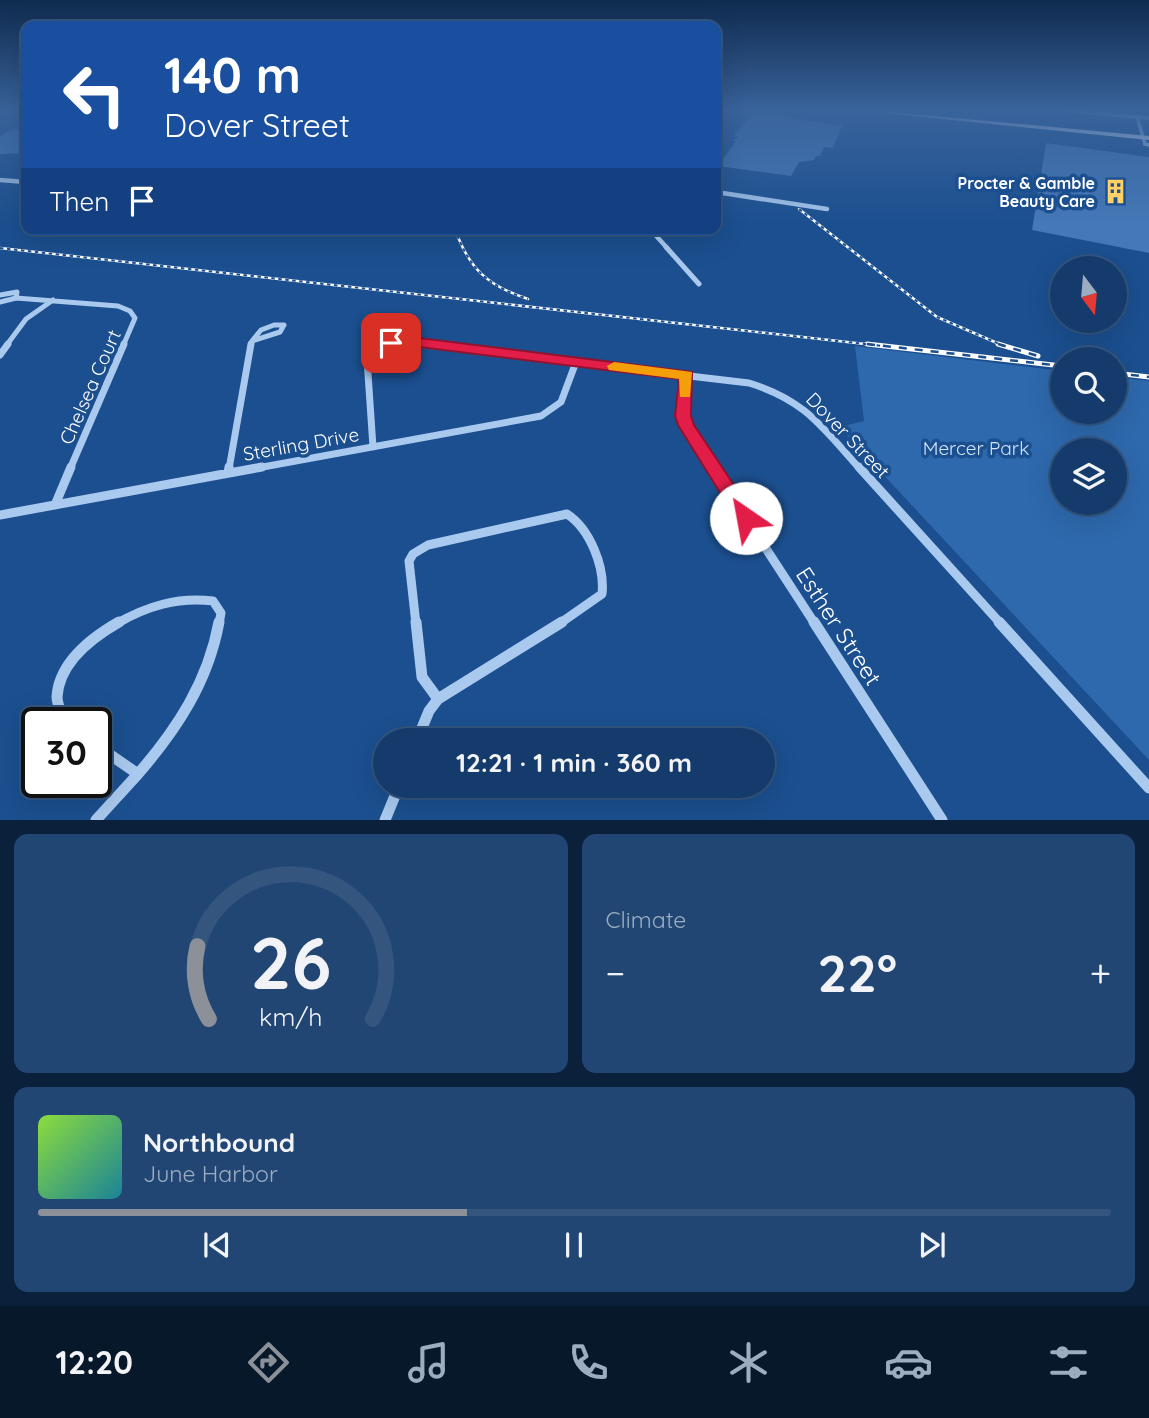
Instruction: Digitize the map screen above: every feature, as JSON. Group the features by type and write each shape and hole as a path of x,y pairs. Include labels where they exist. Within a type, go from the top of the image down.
{"street":[{"path":"0,180 21,182"},
{"path":"721,193 827,209"},
{"path":"655,235 699,284"},
{"name":"Chelsea Court","path":"0,295 16,292 16,298"},
{"name":"Chelsea Court","path":"0,302 16,298 118,306 130,311 135,322 55,505"},
{"path":"0,355 26,319 53,300"},
{"path":"228,473 252,341 255,334 264,327 284,325 280,332 252,341"},
{"name":"Dover Street","path":"373,447 367,359 384,345 411,342 687,375 760,385 788,396 806,409 1149,788"},
{"name":"Sterling Drive","path":"0,515 541,416 561,402 576,362"},
{"name":"Esther Street","path":"687,375 683,416 686,425 942,820"},
{"path":"422,728 438,699 590,605 602,594 603,578 580,521 567,514 558,515 428,545 413,554 409,561 422,677 438,699"},
{"path":"58,707 56,703 62,676 73,659 97,634 143,610 194,598 213,601 221,613 209,667 180,722 96,820"},
{"path":"112,756 138,774"},
{"path":"385,820 394,798"}],"green space":[{"name":"Mercer Park","path":"855,346 1050,370 1050,424 1127,424 1127,378 1149,381 1149,760 839,427 864,421"}],"building":[{"path":"0,149 21,149 21,153 0,154"},
{"path":"730,149 823,149 814,160 799,162 791,176 721,166 721,162"},
{"name":"Procter & Gamble Beauty Care","path":"1045,149 1092,149 1149,157 1149,253 1032,230"}],"railway":[{"path":"799,209 937,317 1002,345"},
{"path":"458,235 467,255 482,274 502,288 528,299"},
{"path":"0,248 883,346"},
{"path":"867,344 1050,365"},
{"path":"998,344 1002,345"},
{"path":"1002,345 1038,356"},
{"path":"1127,374 1149,377"}],"slow traffic":[{"path":"614,366 687,375 685,393"}],"place":[{"name":"Procter & Gamble Beauty Care","path":"1115,192"}],"route":[{"path":"391,343 411,342 687,375 683,407 686,425 746,518"}]}
